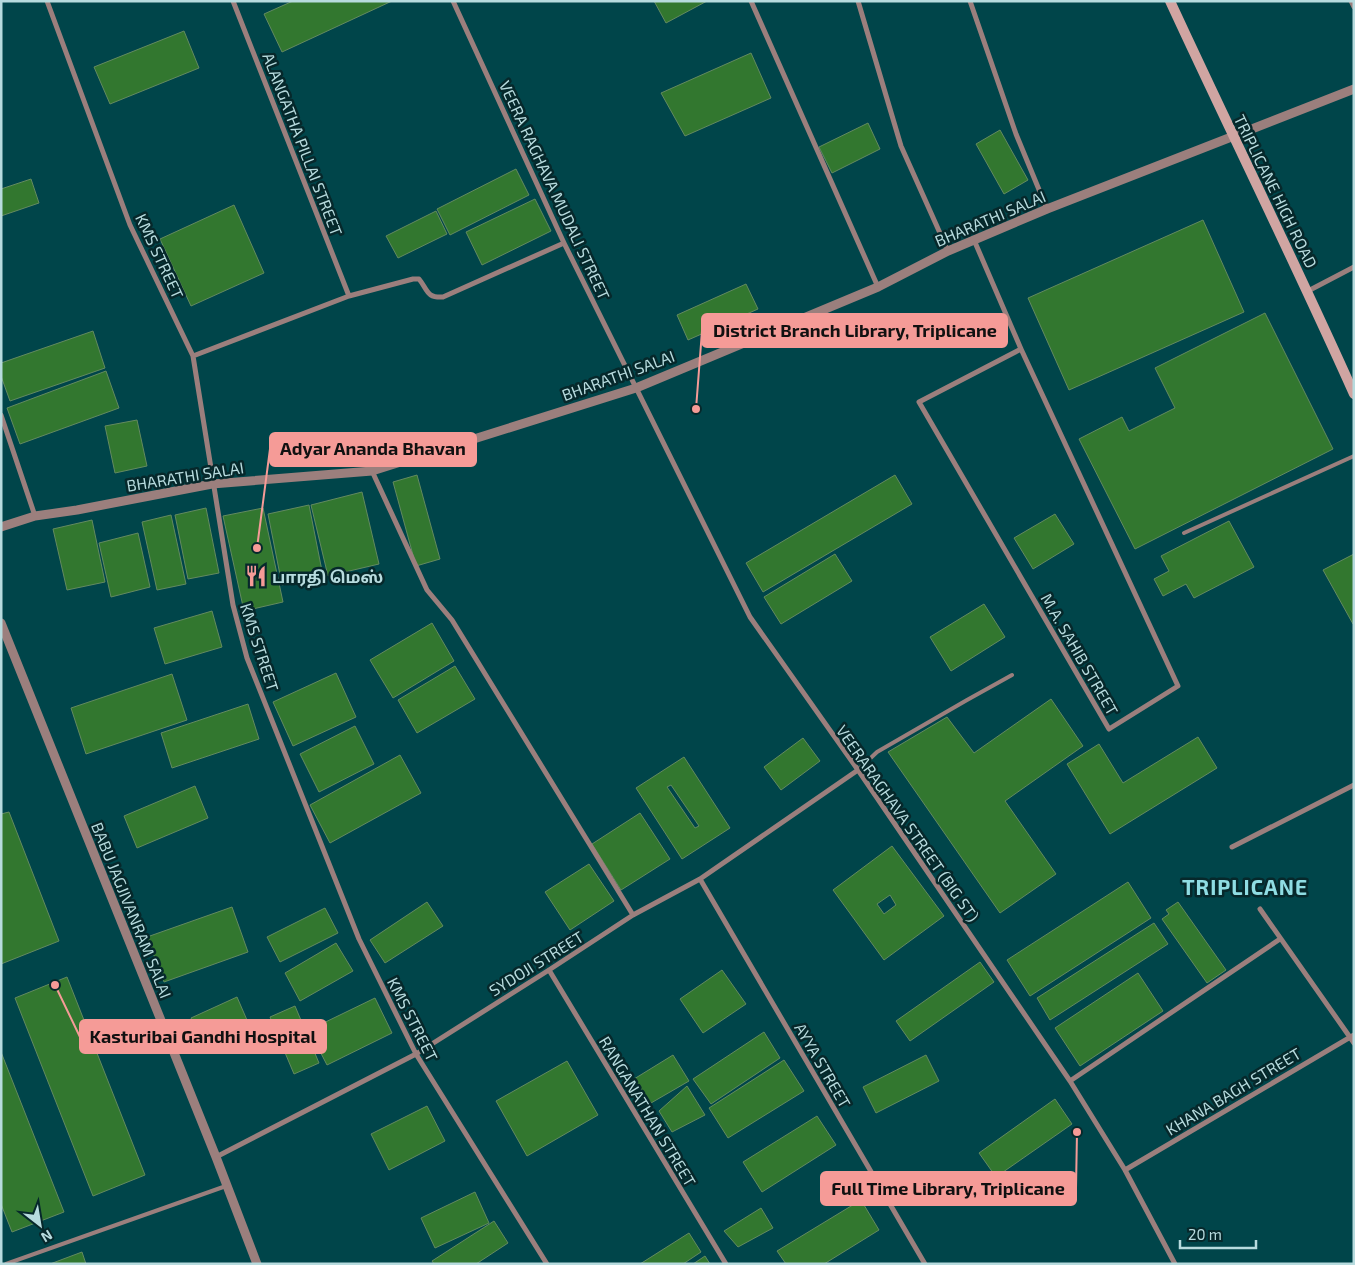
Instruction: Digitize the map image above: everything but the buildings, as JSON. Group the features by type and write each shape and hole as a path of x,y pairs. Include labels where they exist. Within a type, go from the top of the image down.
{"main road":[{"name":"TRIPLICANE HIGH ROAD","path":"1170,1 1233,137 1308,291 1354,394"}],"street":[{"name":"KMS STREET","path":"47,1 130,225 193,356 212,484 233,604 247,658 359,939 416,1054 547,1264"},
{"name":"ALANGATHA PILLAI STREET","path":"233,1 349,296"},
{"name":"VEERA RAGHAVA MUDALI STREET","path":"453,1 564,242 636,388"},
{"path":"751,1 878,287"},
{"path":"858,1 901,146 948,251"},
{"path":"970,1 1016,134 1047,209"},
{"path":"1351,1 1354,7"},
{"name":"BHARATHI SALAI","path":"1,527 35,516 77,510 212,484 372,471 636,388 878,287 948,251 1047,209 1354,89"},
{"name":"M.A. SAHIB STREET","path":"974,240 1021,349 1178,686 1109,729 919,402 1021,349"},
{"path":"193,356 349,296 419,279 427,293 434,298 443,297 564,242"},
{"path":"1308,291 1354,267"},
{"name":"VEERARAGHAVA STREET (BIG ST)","path":"636,388 750,617 858,770 1070,1081 1124,1170 1173,1263"},
{"path":"1,415 35,516"},
{"path":"372,471 427,590 452,620 633,916"},
{"name":"BABU JAGJIVANRAM SALAI","path":"1,623 216,1157 256,1264"},
{"name":"SYDOJI STREET","path":"216,1157 416,1054 633,916 700,879 858,770"},
{"path":"1232,847 1354,785"},
{"name":"AYYA STREET","path":"700,879 925,1264"},
{"path":"1260,909 1352,1036 1354,1044"},
{"path":"1070,1081 1280,939"},
{"name":"RANGANATHAN STREET","path":"549,970 726,1264"},
{"name":"KHANA BAGH STREET","path":"1124,1170 1352,1036"}],"lane":[{"path":"1184,533 1354,456"},
{"path":"858,770 877,752 1012,675"},
{"path":"6,1264 226,1186"}],"place":[{"name":"District Branch Library, Triplicane","path":"696,409"},
{"name":"Adyar Ananda Bhavan","path":"257,548"},
{"name":"பாரதி மெஸ்","path":"256,576"},
{"name":"Kasturibai Gandhi Hospital","path":"55,985"},
{"name":"Full Time Library, Triplicane","path":"1077,1132"}],"district":[{"name":"TRIPLICANE","path":"1245,886"}]}
